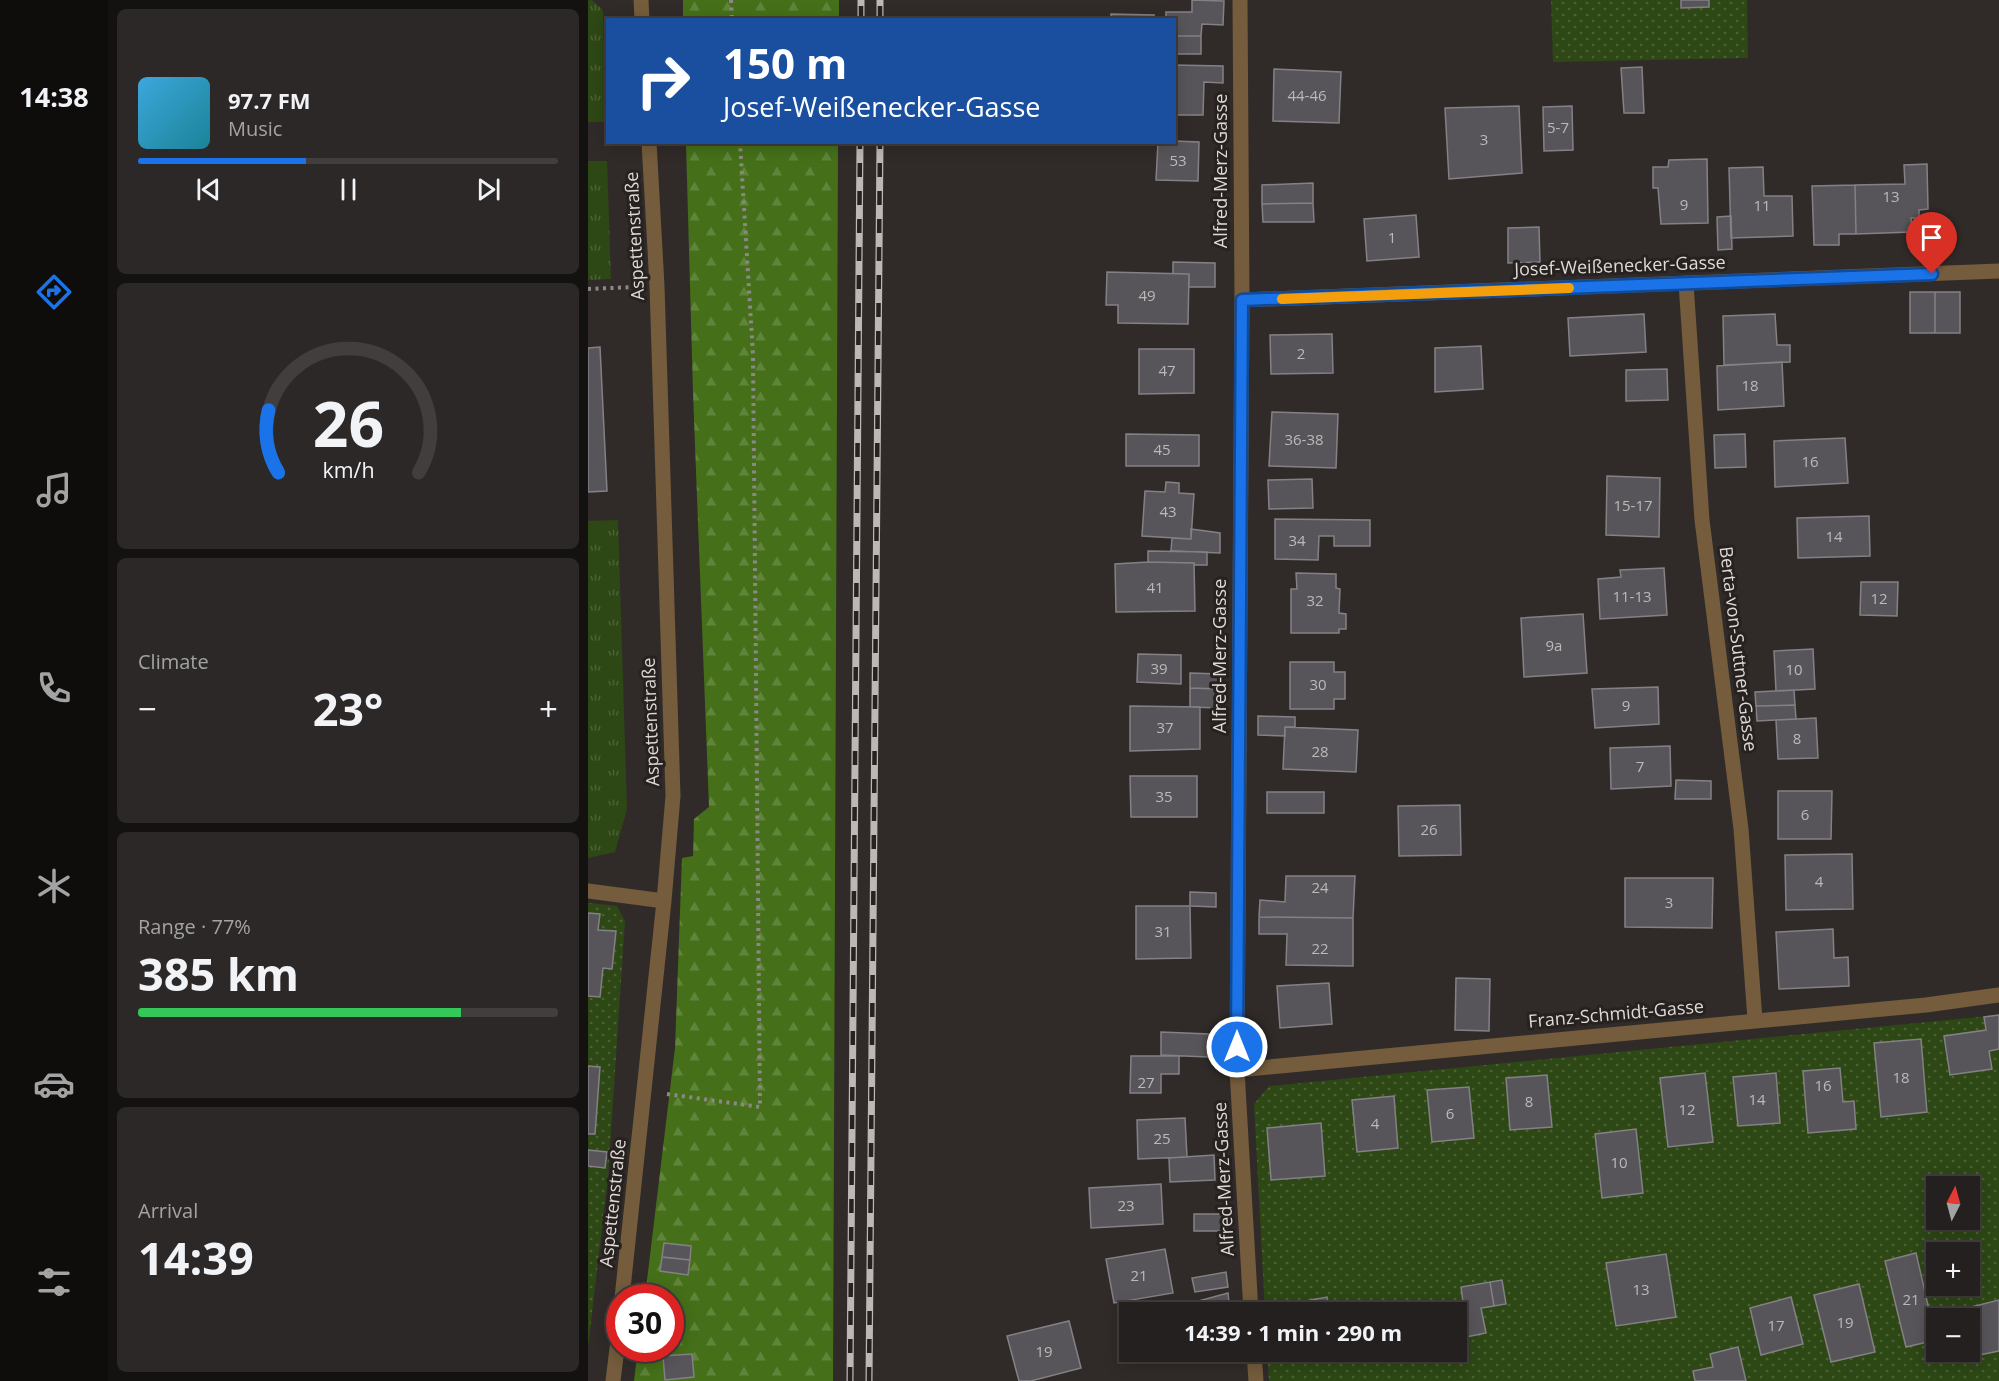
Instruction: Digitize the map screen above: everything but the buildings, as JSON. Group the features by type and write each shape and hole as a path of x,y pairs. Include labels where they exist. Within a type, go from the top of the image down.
{"street":[{"path":"641,0 642,18"},
{"name":"Alfred-Merz-Gasse","path":"1240,0 1242,300 1237,1070 1250,1302"},
{"name":"Aspettenstraße","path":"624,1284 673,796 657,286 649,144"},
{"name":"Josef-Weißenecker-Gasse","path":"1242,300 1999,271"},
{"name":"Berta-von-Suttner-Gasse","path":"1686,283 1702,520 1741,829 1755,1020"},
{"path":"588,891 664,901"},
{"name":"Franz-Schmidt-Gasse","path":"1237,1070 1926,1005 1999,995"},
{"path":"614,1381 616,1362"},
{"path":"1255,1362 1256,1381"}],"path":[{"path":"731,0 732,18"},
{"path":"644,1093 670,1094 760,1107 753,355 740,144"},
{"path":"588,289 657,286"}],"green space":[{"path":"588,0 592,0 603,10 606,122 588,122"},
{"path":"683,0 839,0 839,18 683,18"},
{"path":"1551,0 1747,0 1748,58 1553,62"},
{"path":"686,144 838,144 833,1381 634,1381 636,1362 684,1362 684,1284 647,1284 675,1048 682,858 693,856 694,819 709,807"},
{"path":"588,161 607,161 611,279 588,280"},
{"path":"618,520 627,809 615,852 588,858 588,521"},
{"path":"588,903 617,906 625,921 608,1177 588,1347"},
{"path":"1999,1015 1999,1381 1269,1381 1268,1362 1467,1362 1467,1302 1264,1302 1254,1104 1269,1086"}],"railway":[{"path":"861,0 861,18"},
{"path":"880,0 880,18"},
{"path":"850,1381 860,144"},
{"path":"869,1381 880,144"}],"slow traffic":[{"path":"1282,299 1569,288"}],"route":[{"path":"1237,1047 1242,300 1932,274"}]}
